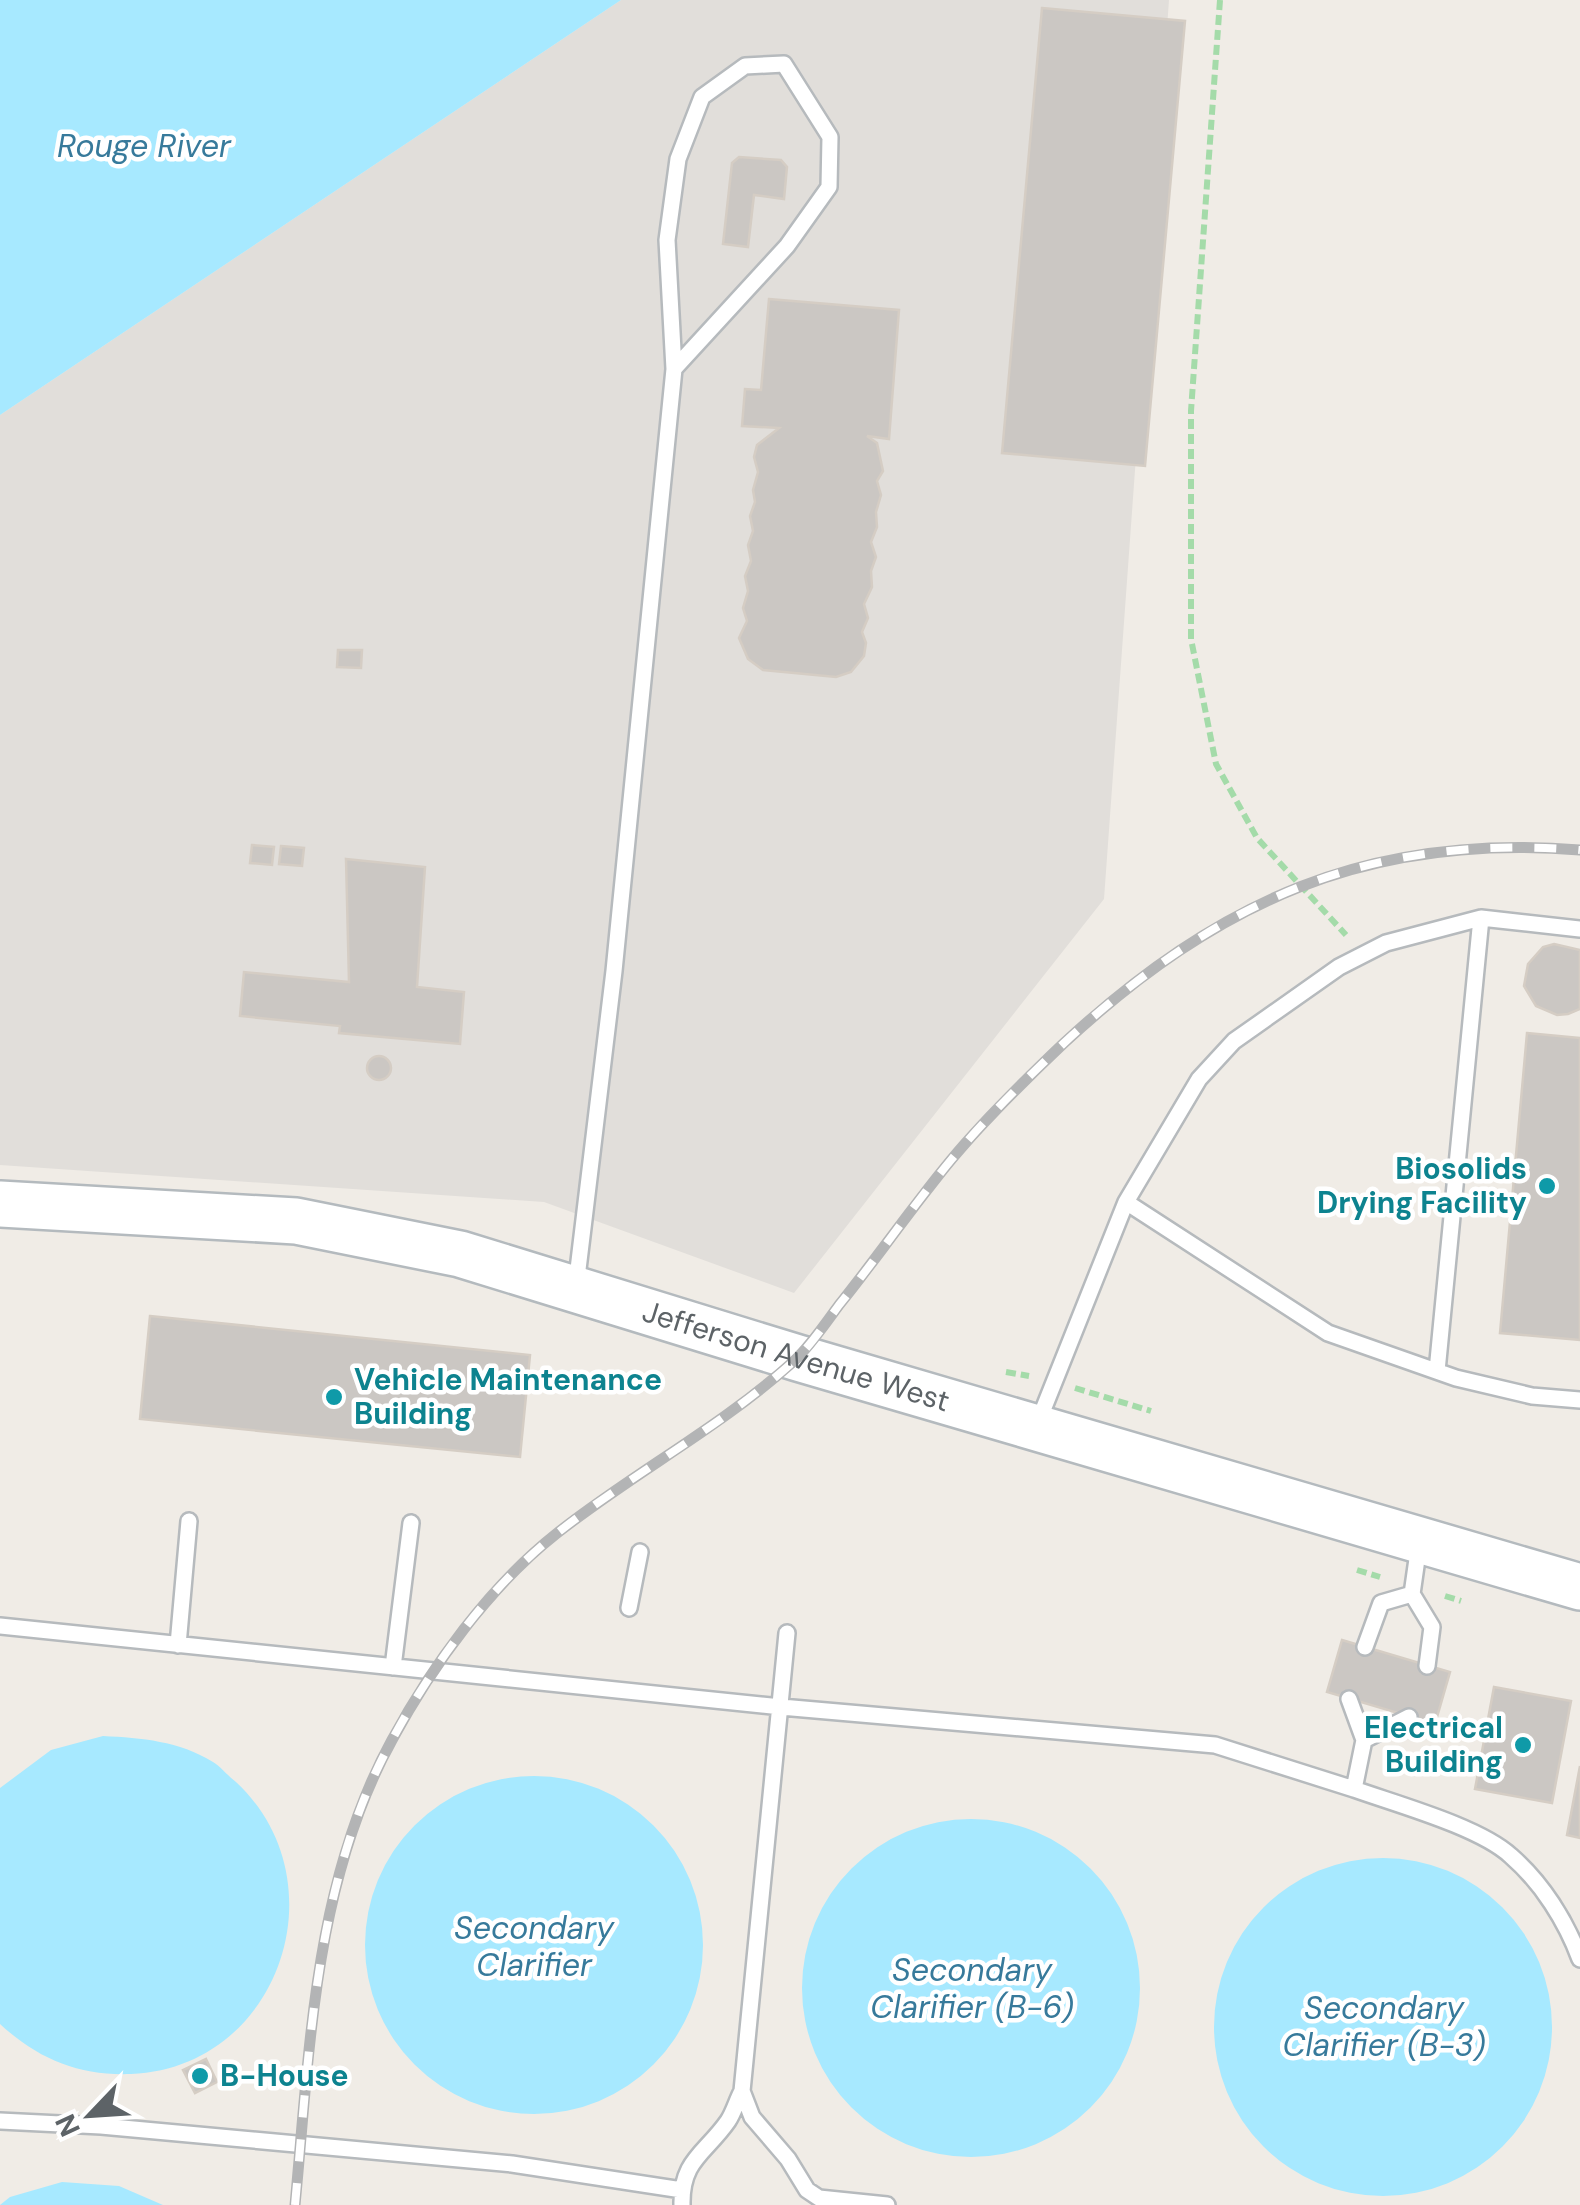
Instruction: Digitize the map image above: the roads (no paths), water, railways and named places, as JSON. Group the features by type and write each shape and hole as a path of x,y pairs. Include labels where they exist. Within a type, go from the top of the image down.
{"main road":[{"name":"Jefferson Avenue West","path":"0,1204 296,1221 460,1254 1580,1587"}],"lane":[{"path":"576,1290 614,971 674,369 667,240 678,159 702,97 746,66 784,64 830,136 830,188 787,246 674,369"},
{"path":"1036,1428 1126,1202 1199,1078 1234,1041 1339,967 1386,943 1481,918 1580,928"},
{"path":"1437,1371 1481,918"},
{"path":"1126,1202 1328,1333 1437,1371 1532,1396 1580,1400"},
{"path":"178,1645 189,1521"},
{"path":"393,1667 411,1523"},
{"path":"1420,1541 1412,1594 1432,1626 1427,1666"},
{"path":"629,1608 640,1552"},
{"path":"1365,1647 1382,1604 1412,1594"},
{"path":"0,1626 781,1707 1216,1745 1354,1788 1470,1832 1509,1854 1542,1890 1571,1935 1580,1959"},
{"path":"0,2121 101,2126 512,2164 682,2198 688,2166 728,2120 742,2090 787,1633"},
{"path":"1349,1699 1364,1740 1354,1788"},
{"path":"1364,1740 1409,1717"},
{"path":"742,2090 752,2116 788,2158 807,2190 819,2198 887,2205"}],"water":[{"name":"Rouge River","path":"0,0 621,0 0,415"},
{"path":"103,1736 174,1745 216,1764 236,1782 268,1823 286,1869 289,1917 279,1963 257,2005 225,2040 182,2064 131,2074 94,2072 60,2063 29,2047 0,2024 0,1788 51,1750"},
{"name":"Secondary Clarifier","path":"534,1776 583,1783 614,1796 641,1814 665,1838 683,1865 696,1896 703,1945 696,1994 683,2025 665,2052 641,2076 614,2094 583,2107 534,2114 485,2107 454,2094 427,2076 403,2052 385,2025 372,1994 365,1945 372,1896 385,1865 403,1838 427,1814 454,1796 485,1783"},
{"name":"Secondary Clarifier (B-6)","path":"971,1819 1020,1826 1051,1839 1078,1857 1102,1881 1120,1908 1133,1939 1140,1988 1133,2037 1120,2068 1102,2095 1078,2119 1051,2137 1020,2150 971,2157 922,2150 891,2137 864,2119 840,2095 822,2068 809,2037 802,1988 809,1939 822,1908 840,1881 864,1857 891,1839 922,1826"},
{"name":"Secondary Clarifier (B-3)","path":"1383,1858 1432,1865 1463,1878 1490,1896 1514,1920 1532,1947 1545,1978 1552,2027 1545,2076 1532,2107 1514,2134 1490,2158 1463,2176 1432,2189 1383,2196 1334,2189 1303,2176 1276,2158 1252,2134 1234,2107 1221,2076 1214,2027 1221,1978 1234,1947 1252,1920 1276,1896 1303,1878 1334,1865"},
{"path":"62,2182 119,2186 163,2205 0,2205 10,2197"}],"railway":[{"path":"295,2205 320,1966 346,1850 366,1794 408,1712 464,1629 508,1578 556,1534 737,1407 794,1361 991,1115 1064,1043 1122,993 1180,951 1239,915 1300,887 1364,866 1431,853 1503,848 1580,850"}],"place":[{"name":"Biosolids Drying Facility","path":"1547,1186"},
{"name":"Vehicle Maintenance Building","path":"334,1397"},
{"name":"Electrical Building","path":"1523,1745"},
{"name":"B-House","path":"200,2076"}]}
